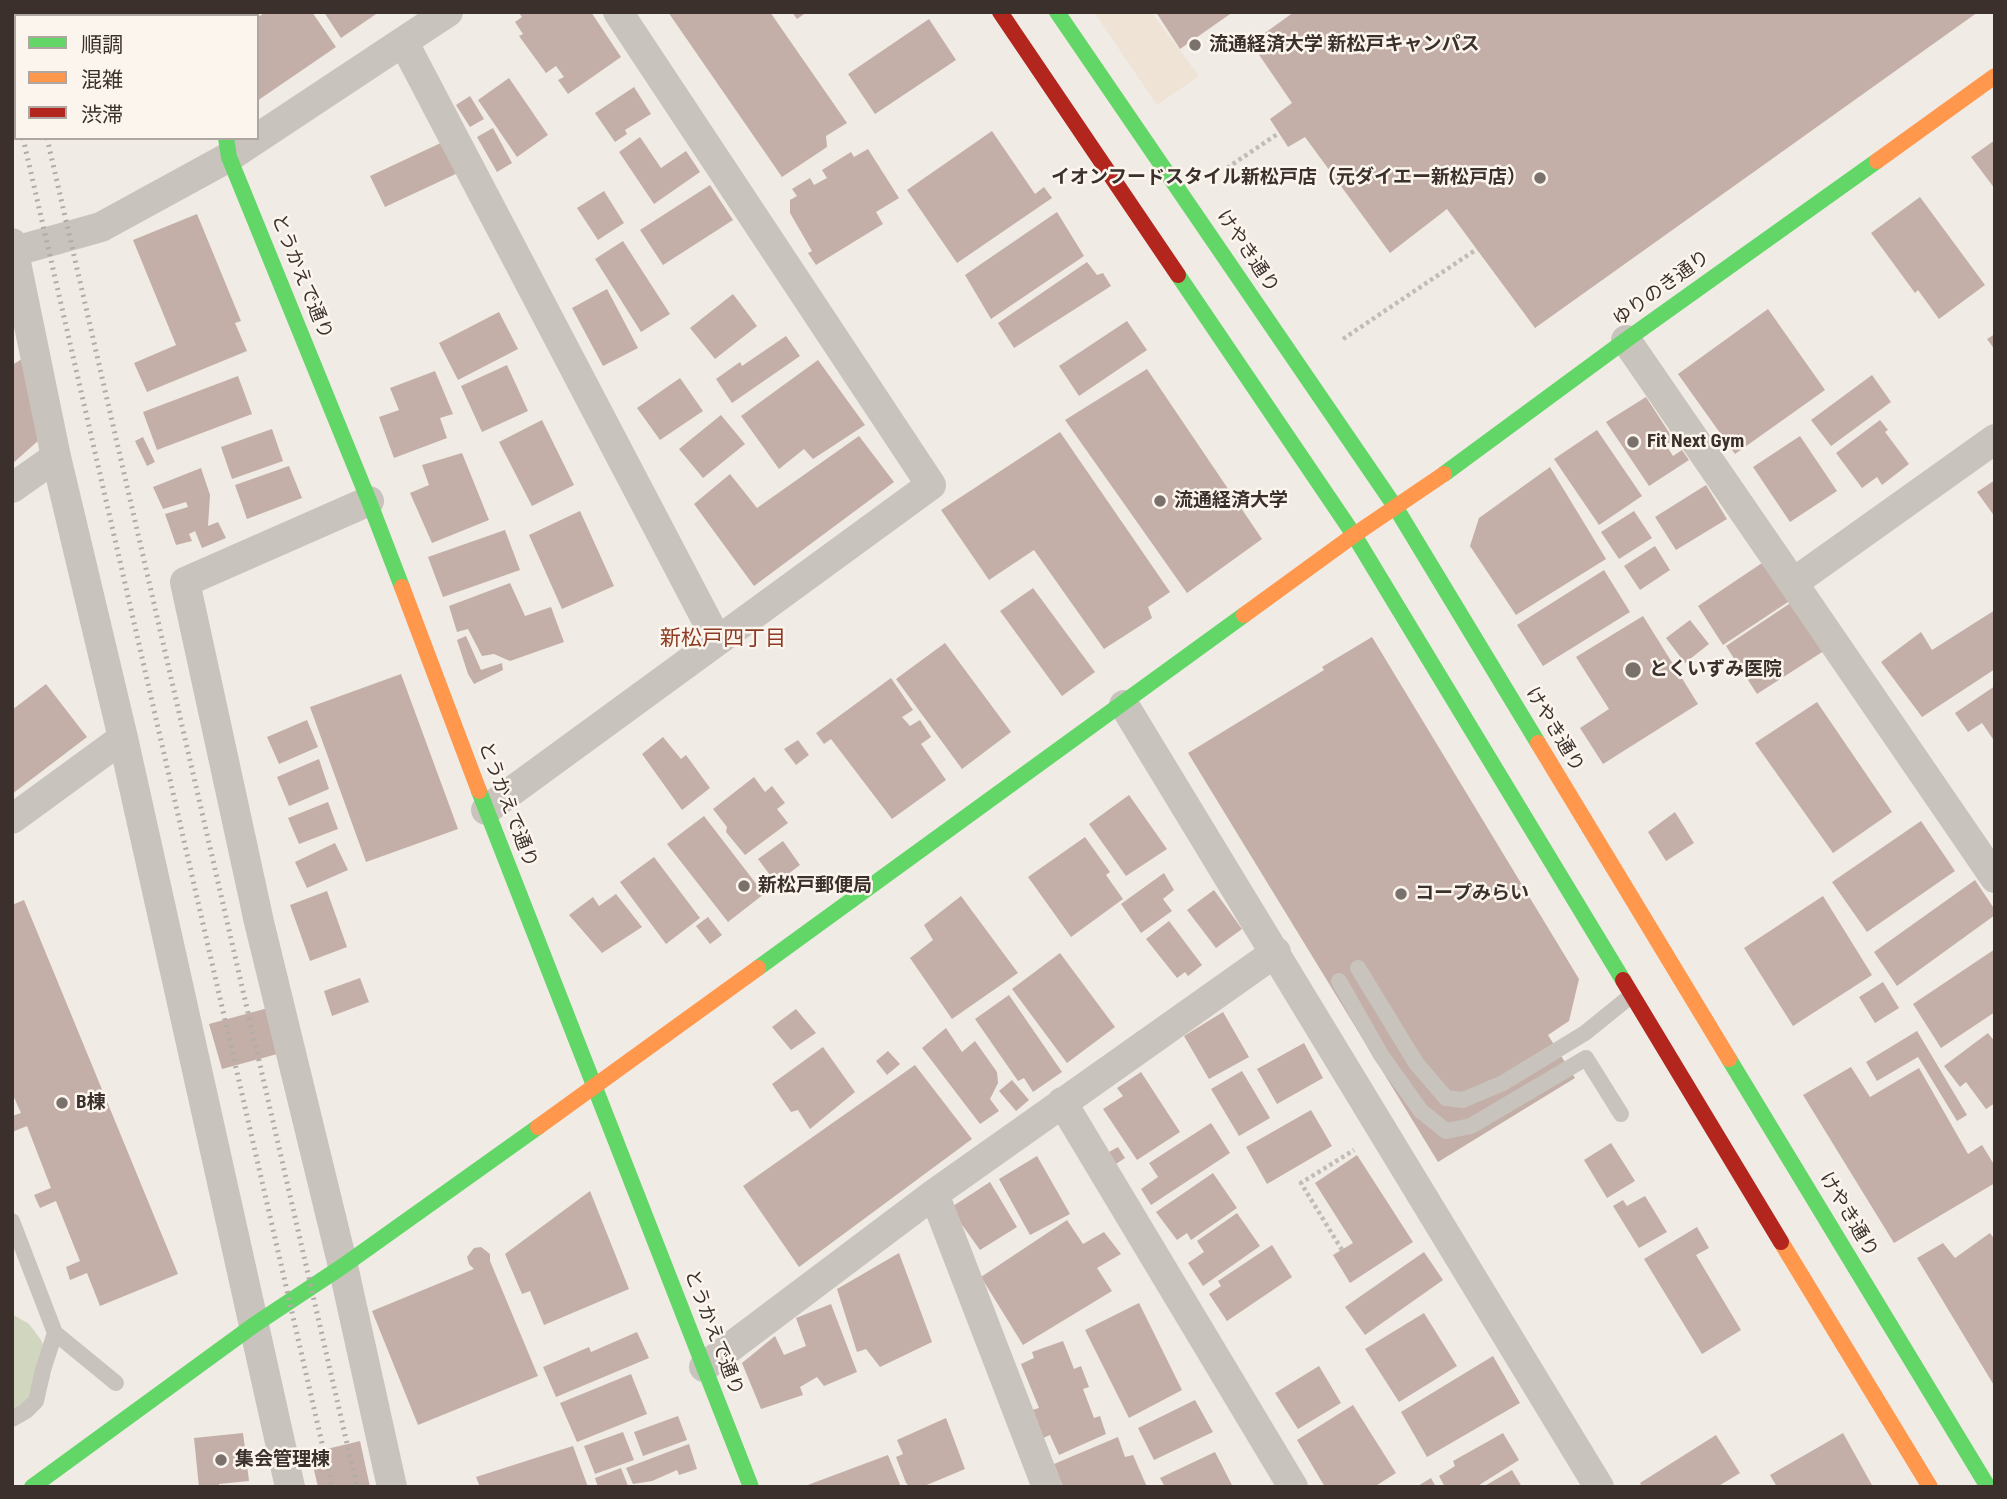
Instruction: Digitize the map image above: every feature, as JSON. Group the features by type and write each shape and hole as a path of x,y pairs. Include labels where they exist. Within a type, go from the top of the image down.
{"street":[{"path":"259,130 404,43 448,12"},
{"path":"486,810 931,485 618,12"},
{"path":"1000,12 1354,535 1930,1487"},
{"name":"けやき通り","path":"1058,12 1396,508 1988,1487"},
{"path":"404,43 717,640"},
{"name":"ゆりのき通り","path":"32,1487 254,1325 343,1266 594,1088 1124,705 1354,535 1396,508 1995,76"},
{"path":"228,148 101,227 13,249 56,457 123,738 289,1487"},
{"name":"とうかえで通り","path":"228,148 369,501 486,810 751,1487"},
{"path":"1626,340 1995,878"},
{"path":"1793,583 1995,439"},
{"path":"12,488 56,457"},
{"path":"369,501 185,582 259,922 343,1266 392,1487"},
{"path":"1124,705 1600,1487"},
{"path":"12,819 123,738"},
{"path":"704,1367 934,1194 1276,952"},
{"path":"1062,1102 1293,1487"},
{"path":"934,1194 1047,1487"}],"lane":[{"path":"1359,968 1416,1063 1446,1098 1463,1100 1503,1083 1586,1033 1632,995"},
{"path":"1339,981 1381,1055 1420,1111 1446,1131 1471,1126 1586,1058 1622,1114"},
{"path":"12,1221 55,1334 116,1383"},
{"path":"12,1419 36,1401 55,1334"}],"path":[{"path":"1227,168 1279,133"},
{"path":"1343,339 1477,250"},
{"path":"1342,1250 1301,1183 1385,1131"}],"green space":[{"path":"12,1314 29,1324 41,1340 49,1357 50,1377 44,1395 12,1424"}],"shaded area":[{"path":"1094,12 1151,12 1199,76 1157,105"}],"building":[{"path":"265,12 312,12 336,47 259,100 259,16"},
{"path":"324,12 379,12 341,38"},
{"path":"518,12 591,12 621,57 568,94 558,80 564,77 556,66 546,73 519,36 523,34 515,22 522,17"},
{"path":"668,12 770,12 847,123 826,136 827,147 782,177"},
{"path":"792,12 807,12 797,19"},
{"path":"1156,12 1233,12 1180,49"},
{"name":"イオンフードスタイル新松戸店（元ダイエー新松戸店）","path":"1294,12 1978,12 1535,328 1447,209 1390,253 1305,137 1288,147 1270,119 1292,103 1251,43"},
{"path":"929,19 956,60 875,114 848,74"},
{"path":"509,78 548,135 517,157 478,100"},
{"path":"634,87 651,114 625,130 627,134 615,142 595,113"},
{"path":"470,96 484,119 470,127 456,105"},
{"path":"493,128 512,163 497,172 477,137"},
{"path":"992,131 1035,194 1044,187 1052,198 957,263 907,190"},
{"path":"640,137 661,168 686,151 700,172 654,204 619,152"},
{"path":"1995,140 1995,189 1971,157"},
{"path":"445,141 460,172 385,207 370,176"},
{"path":"868,149 899,198 876,212 883,224 816,265 808,253 812,251 790,213 790,200 797,196 792,189 810,178 814,185 827,178 822,170 851,152 854,157"},
{"path":"710,185 733,220 663,265 640,230"},
{"path":"604,191 624,223 598,240 577,208"},
{"path":"1920,197 1985,285 1939,319 1918,290 1915,293 1871,233"},
{"path":"1057,212 1084,256 991,319 965,275"},
{"path":"197,214 241,321 235,323 247,351 147,392 134,363 176,345 133,240"},
{"path":"623,241 670,314 641,332 595,259"},
{"path":"1087,262 1097,275 1103,273 1111,286 1014,348 998,323"},
{"path":"607,289 638,348 603,366 572,308"},
{"path":"733,294 757,326 715,359 690,328"},
{"path":"1768,309 1825,390 1735,454 1678,374"},
{"path":"499,312 518,349 458,380 439,343"},
{"path":"1127,321 1147,350 1079,396 1059,366"},
{"path":"1995,334 1995,350 1987,339"},
{"path":"786,336 800,356 732,403 716,379 740,362 742,366"},
{"path":"22,359 39,440 12,464 12,365"},
{"path":"818,360 865,425 813,459 804,449 779,469 741,416"},
{"path":"507,365 528,411 482,432 461,386"},
{"path":"1147,369 1262,539 1187,593 1065,420"},
{"path":"435,371 453,414 440,418 447,438 394,458 379,417 399,410 390,388"},
{"path":"1872,375 1891,402 1831,446 1811,420"},
{"path":"238,376 252,414 157,450 143,412"},
{"path":"680,378 703,411 660,440 637,408"},
{"path":"1646,397 1674,440 1666,445 1673,456 1682,450 1689,460 1649,486 1606,422"},
{"path":"721,415 745,444 703,478 679,449"},
{"path":"542,420 574,485 532,506 499,442"},
{"path":"1880,420 1888,430 1885,432 1909,464 1882,485 1877,477 1862,488 1836,453"},
{"path":"272,429 283,461 232,479 221,447"},
{"path":"1597,430 1642,496 1599,525 1554,459"},
{"path":"1060,432 1170,592 1148,607 1152,618 1104,649 1034,550 989,580 941,510"},
{"path":"859,436 894,482 754,586 694,504 730,474 757,508"},
{"path":"1800,436 1837,491 1790,522 1753,467"},
{"path":"143,437 155,462 147,466 135,441"},
{"path":"462,453 489,520 432,543 410,493 429,485 422,465"},
{"path":"289,466 302,498 247,519 235,485"},
{"path":"1550,467 1606,559 1516,615 1470,546 1479,518"},
{"path":"201,468 210,495 208,526 218,522 226,538 202,548 195,531 189,534 192,541 176,545 165,514 188,507 186,502 163,509 153,487"},
{"path":"1995,480 1995,517 1977,492"},
{"path":"1706,485 1727,519 1676,550 1655,517"},
{"path":"580,511 614,586 562,609 529,535"},
{"path":"1634,511 1652,538 1619,559 1601,532"},
{"path":"505,530 520,570 443,597 428,557"},
{"path":"1655,546 1670,570 1640,590 1624,566"},
{"path":"1771,557 1797,596 1723,645 1698,606"},
{"path":"1604,570 1630,612 1543,666 1517,625"},
{"path":"510,583 525,616 551,607 564,642 510,661 494,654 482,656 468,629 457,632 449,606"},
{"path":"1033,588 1095,672 1062,696 1000,611"},
{"path":"1798,598 1830,647 1757,694 1726,646"},
{"path":"1995,610 1995,669 1922,717 1881,662 1921,632 1932,650"},
{"path":"1643,616 1698,704 1603,764 1580,728 1609,709 1576,657"},
{"path":"1690,620 1709,644 1685,663 1666,638"},
{"path":"466,636 481,670 502,663 503,670 474,684 457,640"},
{"name":"コープみらい","path":"1372,637 1579,979 1569,1021 1548,1035 1575,1078 1438,1162 1188,753 1324,670 1322,667"},
{"path":"945,643 1011,732 962,769 896,679"},
{"path":"401,674 458,829 366,862 310,707"},
{"path":"891,678 913,710 902,717 910,726 920,720 931,737 921,744 946,780 892,819 831,739 824,744 816,733"},
{"path":"46,684 87,737 12,794 12,710"},
{"path":"1995,686 1995,742 1982,723 1968,732 1955,713"},
{"path":"1817,702 1892,812 1833,853 1755,743"},
{"path":"307,720 318,747 279,764 267,737"},
{"path":"663,737 681,759 686,755 710,788 682,810 642,754"},
{"path":"798,740 809,755 796,765 784,749"},
{"path":"319,759 329,789 289,806 277,777"},
{"path":"754,777 765,792 772,786 785,803 777,809 788,823 745,855 726,832 727,827 713,809"},
{"path":"1129,795 1167,849 1126,876 1089,824"},
{"path":"328,802 338,829 299,844 288,818"},
{"path":"1675,812 1694,843 1666,861 1648,832"},
{"path":"704,816 764,894 728,922 667,844"},
{"path":"1921,821 1955,871 1867,932 1832,882"},
{"path":"1085,837 1110,872 1106,875 1123,899 1071,937 1028,877"},
{"path":"783,841 800,865 776,883 758,859"},
{"path":"335,843 348,870 307,888 295,862"},
{"path":"654,857 700,918 666,944 620,882"},
{"path":"1164,873 1174,890 1163,899 1172,911 1141,933 1121,904"},
{"path":"1975,880 1995,910 1995,915 1897,986 1874,952"},
{"path":"1214,890 1242,929 1216,948 1187,910"},
{"path":"327,891 347,947 310,961 290,905"},
{"path":"616,894 642,927 602,953 569,915 593,897 599,906"},
{"path":"961,896 1018,973 952,1019 910,958 933,940 924,925"},
{"path":"1823,896 1872,975 1793,1026 1744,948"},
{"name":"B棟","path":"24,900 178,1274 100,1306 87,1273 70,1280 66,1267 80,1261 56,1201 40,1208 34,1195 51,1188 27,1126 12,1132 12,1116 21,1113 12,1093 12,905"},
{"path":"708,917 722,935 710,944 696,926"},
{"path":"1169,921 1202,965 1188,976 1185,972 1177,978 1146,939"},
{"path":"1995,949 1995,1012 1941,1048 1913,1004"},
{"path":"1060,953 1115,1027 1067,1063 1012,989"},
{"path":"360,978 369,1002 332,1016 324,991"},
{"path":"1883,982 1899,1008 1875,1023 1859,997"},
{"path":"1009,995 1062,1072 1033,1092 1024,1078 1018,1081 975,1019"},
{"path":"268,1008 281,1053 222,1069 209,1024"},
{"path":"796,1009 816,1033 791,1050 772,1027"},
{"path":"1223,1012 1249,1057 1209,1079 1184,1036"},
{"path":"946,1028 962,1052 975,1041 997,1072 998,1083 990,1099 999,1111 980,1124 922,1048"},
{"path":"1917,1031 1967,1115 1957,1121 1918,1057 1877,1081 1866,1062"},
{"path":"1988,1033 1995,1042 1995,1103 1986,1109 1966,1082 1960,1087 1944,1066"},
{"path":"1304,1043 1323,1078 1277,1104 1257,1069"},
{"path":"823,1047 855,1092 810,1129 798,1110 791,1112 772,1084"},
{"path":"888,1051 900,1064 887,1075 876,1061"},
{"path":"915,1065 972,1139 799,1267 743,1186"},
{"path":"1851,1067 1870,1097 1919,1068 1968,1154 1982,1145 1995,1166 1995,1183 1894,1243 1803,1095"},
{"path":"1242,1071 1270,1118 1239,1136 1211,1089"},
{"path":"1141,1072 1180,1132 1137,1160 1103,1109 1123,1096 1117,1088"},
{"path":"1012,1080 1029,1100 1016,1111 999,1091"},
{"path":"1311,1110 1332,1146 1267,1184 1246,1147"},
{"path":"1211,1123 1230,1153 1151,1205 1141,1189 1158,1177 1149,1163"},
{"path":"1611,1143 1635,1181 1607,1198 1584,1160"},
{"path":"1118,1147 1125,1158 1116,1164 1109,1152"},
{"path":"1357,1155 1413,1242 1350,1283 1333,1255 1353,1243 1315,1183"},
{"path":"1037,1156 1070,1214 1030,1235 999,1179"},
{"path":"1213,1173 1237,1208 1191,1240 1187,1233 1177,1240 1156,1212"},
{"path":"990,1182 1017,1227 980,1250 950,1208"},
{"path":"590,1191 629,1289 544,1325 530,1291 522,1294 505,1254"},
{"path":"1645,1196 1667,1232 1639,1248 1613,1206 1623,1200 1627,1206"},
{"path":"1237,1213 1260,1246 1203,1286 1188,1263 1204,1252 1197,1241"},
{"path":"1067,1220 1083,1244 1104,1232 1121,1254 1097,1268 1112,1291 1023,1345 981,1277"},
{"path":"1697,1227 1709,1248 1696,1255 1741,1330 1702,1354 1644,1259"},
{"path":"1990,1233 1995,1240 1995,1387 1917,1258 1943,1243 1955,1258"},
{"path":"1272,1245 1292,1277 1227,1321 1209,1294 1221,1286 1218,1281"},
{"path":"481,1247 490,1254 490,1261 538,1376 418,1425 372,1311 474,1269 467,1257 474,1248"},
{"path":"1424,1252 1443,1280 1365,1335 1345,1307"},
{"path":"899,1253 932,1342 880,1367 866,1349 857,1352 837,1289"},
{"path":"1139,1303 1182,1390 1129,1418 1085,1330"},
{"path":"831,1304 857,1372 824,1386 817,1377 800,1387 803,1395 761,1409 742,1363 775,1336 784,1355 806,1346 796,1318"},
{"path":"1424,1313 1457,1366 1399,1402 1365,1349"},
{"path":"637,1332 649,1358 556,1397 543,1367 589,1347 591,1352"},
{"path":"1063,1341 1074,1369 1081,1366 1089,1387 1083,1389 1094,1418 1100,1416 1106,1434 1059,1455 1050,1435 1043,1438 1032,1410 1039,1408 1021,1364 1034,1358 1032,1352"},
{"path":"1493,1356 1520,1403 1427,1457 1401,1412"},
{"path":"1319,1366 1341,1403 1298,1429 1275,1393"},
{"path":"631,1374 647,1414 577,1442 560,1403"},
{"path":"1195,1400 1213,1432 1154,1460 1138,1428"},
{"path":"1353,1405 1396,1473 1374,1487 1325,1487 1297,1440"},
{"path":"678,1416 687,1440 643,1456 634,1432"},
{"path":"946,1418 965,1469 922,1487 910,1487 896,1457 903,1454 897,1440"},
{"path":"623,1432 634,1460 595,1474 584,1446"},
{"name":"集会管理棟","path":"243,1433 249,1481 219,1484 219,1487 199,1487 194,1438"},
{"path":"1503,1433 1519,1460 1476,1487 1445,1487 1439,1476 1455,1466 1453,1461"},
{"path":"1843,1433 1873,1487 1777,1487 1770,1475"},
{"path":"1716,1435 1740,1473 1717,1487 1642,1487 1640,1483"},
{"path":"1118,1437 1125,1457 1133,1455 1147,1487 1063,1487 1054,1464"},
{"path":"360,1441 370,1487 318,1487 310,1453"},
{"path":"689,1444 697,1469 679,1475 677,1470 652,1481 633,1484 626,1468"},
{"path":"573,1446 588,1487 480,1487 476,1477"},
{"path":"1215,1452 1233,1487 1165,1487 1160,1478"},
{"path":"888,1455 901,1487 805,1487 805,1486"},
{"path":"621,1468 628,1486 598,1487 595,1478"},
{"path":"1512,1470 1522,1487 1483,1487"},
{"path":"1431,1478 1436,1487 1416,1487"}],"railway":[{"path":"12,92 14,100"},
{"path":"23,140 332,1487"},
{"path":"47,140 357,1487"}],"traffic: fast":[{"path":"1057,12 1396,508 1538,743"},
{"path":"226,140 229,157 402,587"},
{"path":"1444,474 1877,161"},
{"path":"1178,275 1354,535 1623,980"},
{"path":"758,968 1244,615"},
{"path":"479,791 751,1487"},
{"path":"1729,1059 1988,1487"},
{"path":"32,1487 254,1325 343,1266 538,1127"}],"traffic: slow":[{"path":"1877,161 1995,76"},
{"path":"1244,615 1444,474"},
{"path":"402,587 479,791"},
{"path":"1538,743 1729,1059"},
{"path":"538,1127 758,968"},
{"path":"1781,1242 1930,1487"}],"traffic: jam":[{"path":"1000,12 1178,275"},
{"path":"1623,980 1781,1242"}],"place":[{"name":"流通経済大学 新松戸キャンパス","path":"1195,45"},
{"name":"イオンフードスタイル新松戸店（元ダイエー新松戸店）","path":"1540,178"},
{"name":"Fit Next Gym","path":"1633,442"},
{"name":"流通経済大学","path":"1160,501"},
{"name":"とくいずみ医院","path":"1633,670"},
{"name":"新松戸郵便局","path":"744,886"},
{"name":"コープみらい","path":"1401,894"},
{"name":"B棟","path":"62,1103"},
{"name":"集会管理棟","path":"221,1460"}],"district":[{"name":"新松戸四丁目","path":"723,640"}]}
